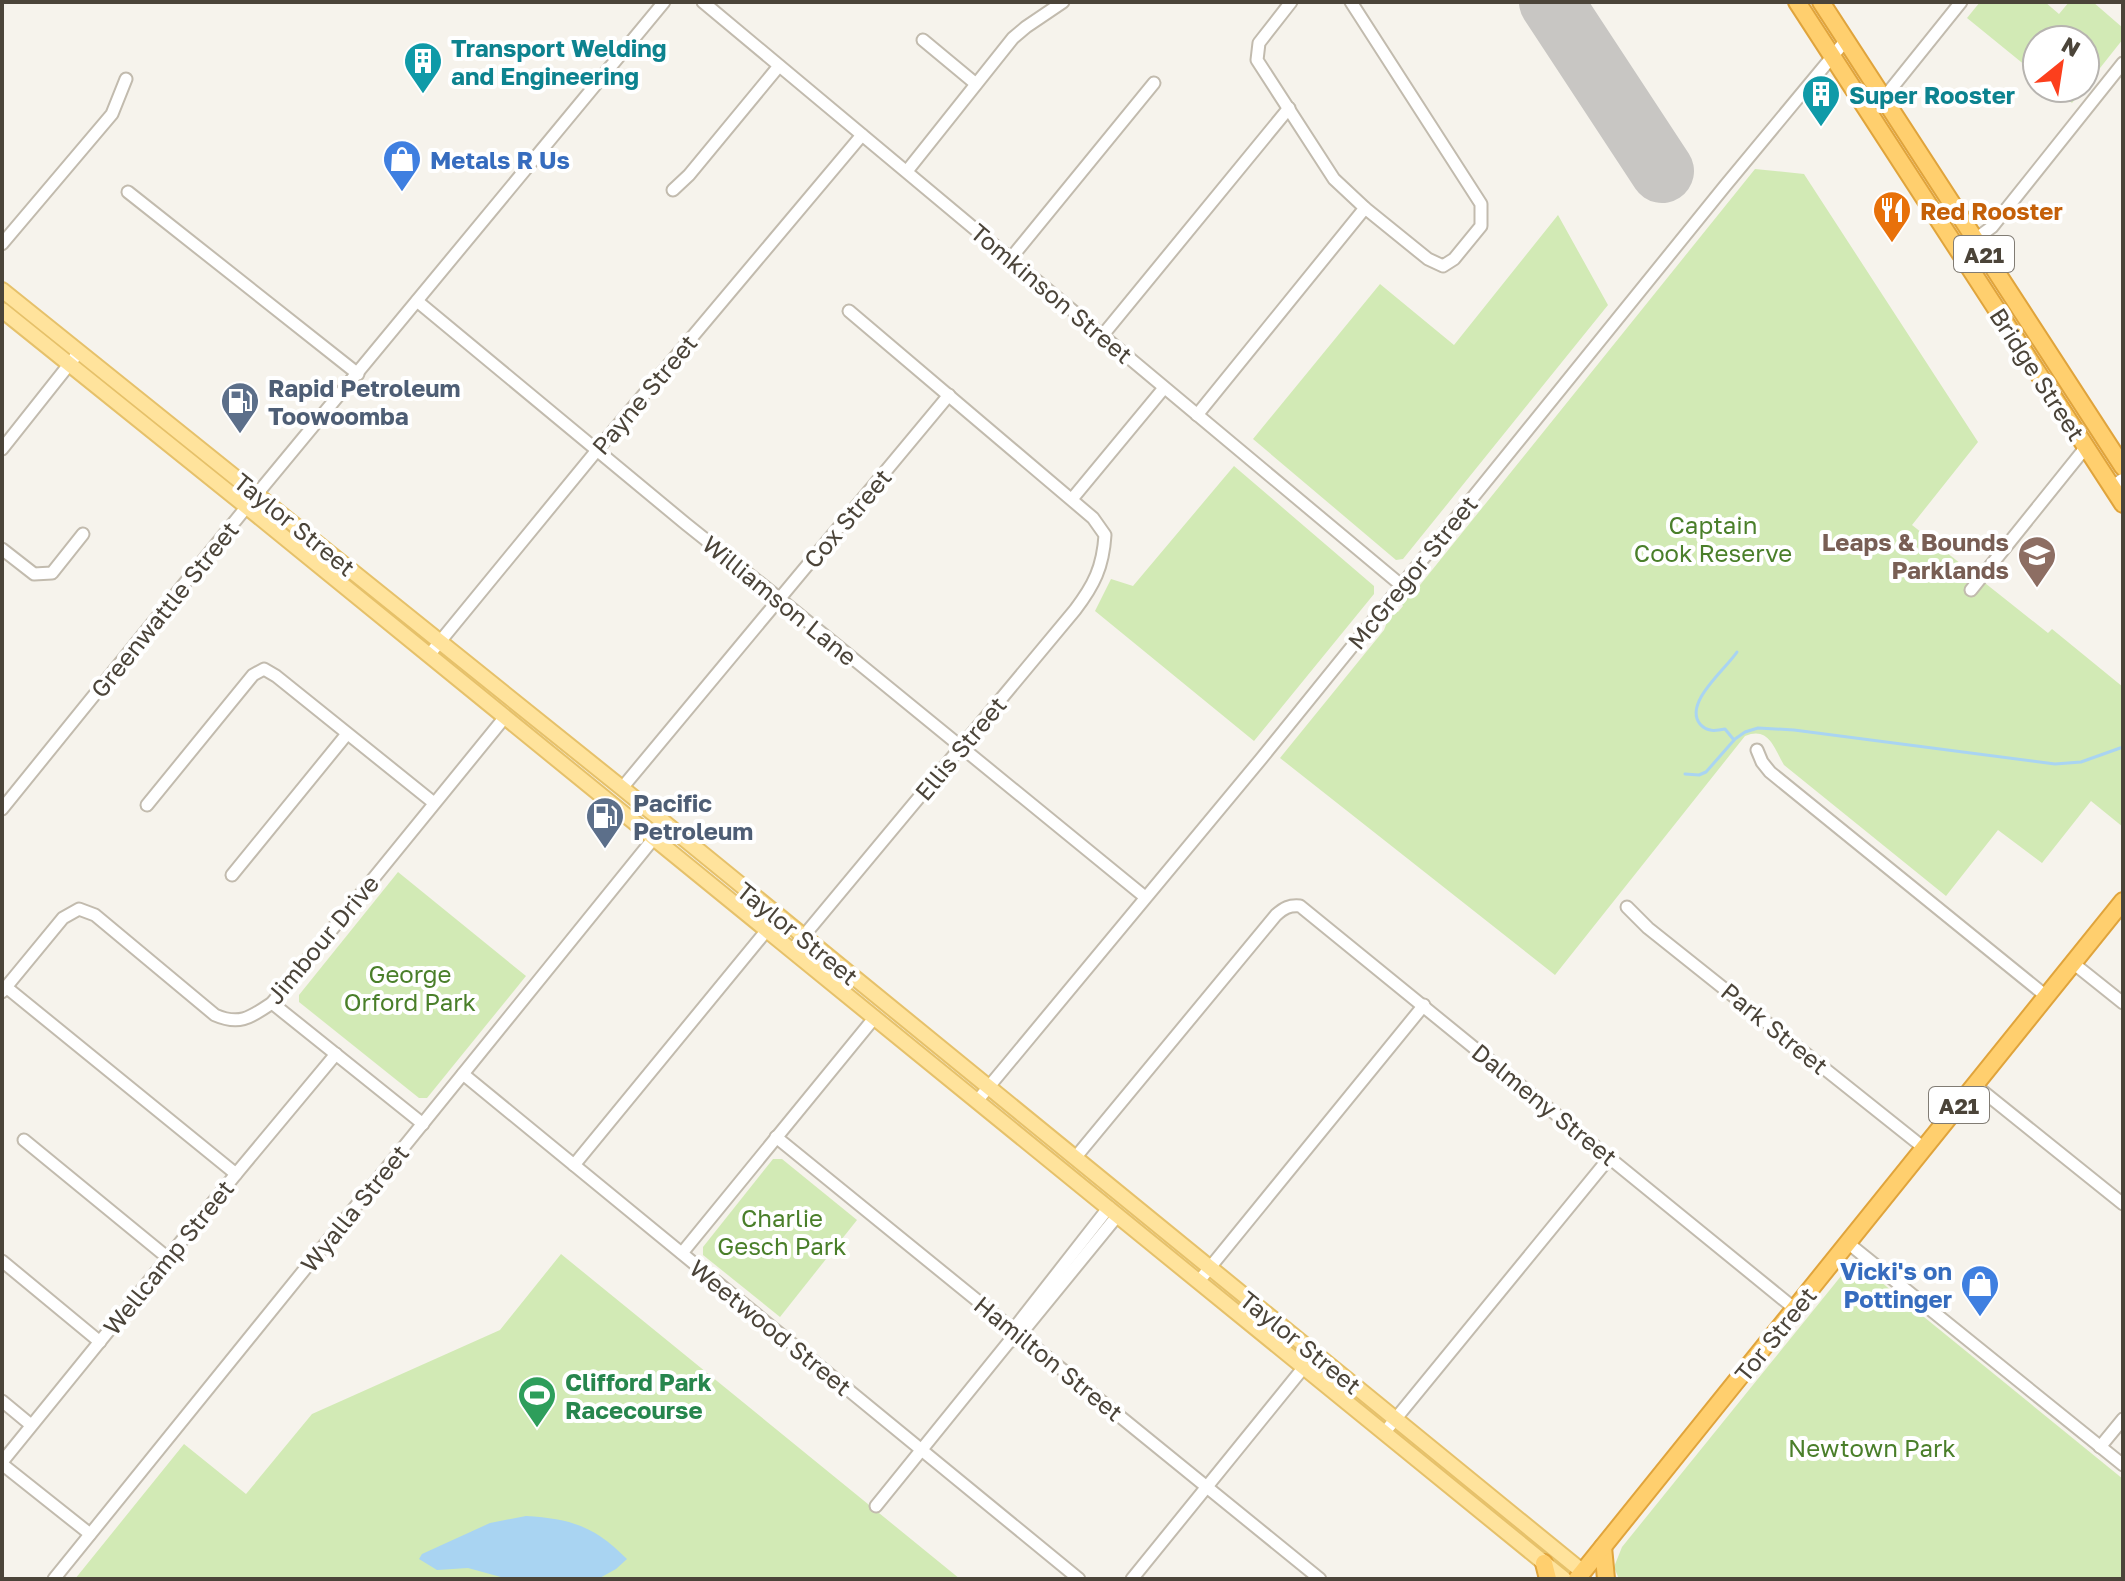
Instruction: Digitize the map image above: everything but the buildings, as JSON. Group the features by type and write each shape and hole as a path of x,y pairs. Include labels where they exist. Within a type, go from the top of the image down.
{"highway":[{"name":"Bridge Street","path":"1797,2 2086,447 2118,483 2123,504"},
{"name":"Bridge Street","path":"1821,2 2123,467"},
{"name":"Tor Street","path":"1584,1577 1603,1547 2123,901"},
{"path":"1603,1547 1606,1579"}],"main road":[{"name":"Taylor Street","path":"2,290 75,358 247,507 1114,1211 1546,1571 1564,1579"},
{"name":"Taylor Street","path":"2,310 75,358 257,494 1210,1267 1584,1577"},
{"path":"622,788 628,802 656,826 654,838"}],"street":[{"name":"Greenwattle Street","path":"2,809 257,494 664,2"},
{"name":"Tomkinson Street","path":"703,2 1401,585"},
{"path":"1291,2 1259,43 1257,60 1334,179 1428,259 1443,266 1454,259 1481,226 1481,204 1351,2"},
{"path":"1883,99 1961,2"},
{"path":"907,171 1013,38 1055,4"},
{"path":"923,40 976,84"},
{"name":"McGregor Street","path":"977,1101 1261,759 1846,40"},
{"path":"1959,251 1992,227 2123,63"},
{"path":"673,190 689,175 779,66"},
{"path":"2,244 112,114 126,79"},
{"path":"1011,258 1154,83"},
{"path":"1102,336 1289,108"},
{"name":"Payne Street","path":"429,655 862,135"},
{"path":"128,192 358,374"},
{"path":"1197,415 1365,208"},
{"name":"Williamson Lane","path":"417,301 1145,897"},
{"path":"849,311 1072,499 1164,388"},
{"path":"2,449 75,358"},
{"name":"Cox Street","path":"622,788 949,395"},
{"path":"1971,590 2086,447"},
{"name":"Ellis Street","path":"792,950 1087,595 1104,556 1105,535 1093,518 1072,499"},
{"path":"2,549 34,574 52,573 83,534"},
{"path":"147,805 253,675 264,669 434,803"},
{"name":"Jimbour Drive","path":"4,990 63,918 79,909 95,915 215,1015 231,1021 253,1016 272,1003 505,717"},
{"path":"232,875 347,734"},
{"path":"1757,750 1770,772 2046,996"},
{"name":"Wyalla Street","path":"54,1579 654,838"},
{"name":"Dalmeny Street","path":"1075,1158 1276,915 1291,905 1300,906 1795,1309"},
{"name":"Park Street","path":"1627,907 1648,928 1924,1148"},
{"path":"574,1165 767,930"},
{"path":"2073,963 2123,1003"},
{"path":"4,990 236,1174"},
{"path":"272,1003 423,1124"},
{"path":"1199,1281 1424,1005"},
{"path":"682,1253 875,1017"},
{"name":"Wellcamp Street","path":"2,1463 336,1054"},
{"name":"Weetwood Street","path":"463,1074 1079,1579"},
{"path":"1975,1085 2123,1204"},
{"name":"Hamilton Street","path":"776,1137 1320,1579"},
{"path":"24,1140 168,1258"},
{"path":"1384,1433 1610,1157"},
{"path":"876,1506 1008,1343 1009,1334 1016,1332 1114,1211"},
{"path":"1848,1243 2123,1465"},
{"path":"2,1261 100,1342"},
{"path":"1132,1579 1304,1367"},
{"path":"2,1401 31,1425"},
{"path":"2100,1447 2123,1419"},
{"path":"2,1463 90,1534"}],"green space":[{"path":"1980,2 2045,2 2059,14 2069,2 2093,2 2123,28 2123,39 2101,67 2101,24 2021,24 2021,62 1967,18"},
{"name":"Captain Cook Reserve","path":"1755,169 1804,174 1978,442 1912,525 2048,633 2052,629 2123,687 2123,827 2091,801 2042,863 1998,830 1946,896 1784,765 1765,736 1745,736 1555,975 1280,758 1384,630 1391,612 1398,612 1403,606 1400,601 1402,597 1416,590"},
{"path":"1558,215 1608,305 1403,559 1396,560 1253,439 1380,284 1454,345"},
{"path":"1234,466 1374,586 1374,594 1254,741 1095,611 1111,579 1133,586"},
{"name":"George Orford Park","path":"398,872 526,976 427,1098 419,1098 299,1002 299,995"},
{"name":"Charlie Gesch Park","path":"773,1159 782,1159 857,1220 780,1317 703,1255 703,1247"},
{"name":"Clifford Park Racecourse","path":"561,1254 960,1579 75,1579 184,1444 246,1494 312,1414 500,1330"},
{"name":"Newtown Park","path":"1854,1260 2123,1479 2123,1579 1619,1579 1614,1567 1622,1547"}],"water":[{"path":"526,1516 557,1519 581,1526 604,1539 627,1559 598,1579 508,1579 468,1568 437,1570 419,1559 422,1554 490,1523"}],"waterway":[{"path":"1734,740 1725,729 1705,728 1696,716 1701,696 1737,652"},
{"path":"1685,774 1706,772 1735,739 1758,728 2055,764 2081,762 2123,747"}],"runway":[{"path":"1551,2 1662,171"}],"place":[{"name":"Transport Welding and Engineering","path":"423,95"},
{"name":"Super Rooster","path":"1821,128"},
{"name":"Metals R Us","path":"402,193"},
{"name":"Red Rooster","path":"1892,244"},
{"name":"Rapid Petroleum Toowoomba","path":"240,435"},
{"name":"Leaps & Bounds Parklands","path":"2037,589"},
{"name":"Pacific Petroleum","path":"605,850"},
{"name":"Vicki's on Pottinger","path":"1980,1318"},
{"name":"Clifford Park Racecourse","path":"537,1429"}]}
